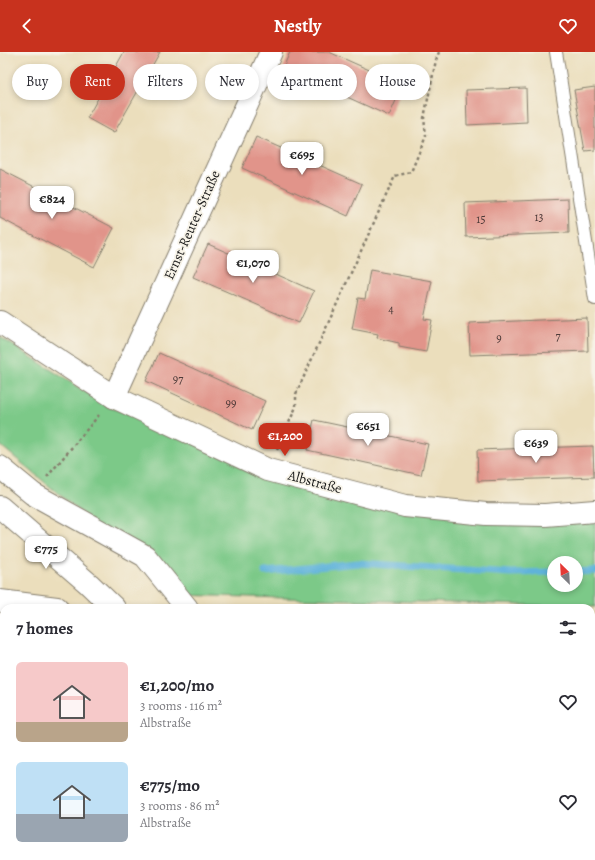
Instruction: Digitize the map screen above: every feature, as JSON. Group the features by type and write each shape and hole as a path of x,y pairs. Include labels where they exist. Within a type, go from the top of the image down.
{"street":[{"name":"Ernst-Reuter-Straße","path":"114,398 271,52"},
{"name":"Albstraße","path":"0,322 114,398 268,470 405,506 486,514 545,515 595,511"},
{"path":"0,467 33,494 145,556 185,604"},
{"path":"0,507 110,604"},
{"path":"0,601 24,604"}],"lane":[{"path":"556,52 595,299"}],"path":[{"path":"268,470 296,407 296,394 396,176 411,172 426,136 424,118 439,52"},
{"path":"33,494 114,398"}],"green space":[{"path":"0,337 109,407 406,513 595,512 595,604 491,604 180,595 0,445"}],"building":[{"path":"124,52 160,52 153,64 133,64 133,100 114,133 87,118 97,100 125,100 125,64 117,64"},
{"path":"290,52 329,52 356,64 285,64"},
{"path":"357,64 365,68 365,100 396,100 389,116 354,100 357,100"},
{"path":"595,87 595,150 585,151 574,90"},
{"path":"526,88 527,122 467,125 466,90"},
{"path":"256,137 362,184 348,216 242,168"},
{"path":"0,169 114,228 94,267 0,218"},
{"path":"568,199 569,233 466,237 465,203"},
{"path":"208,244 314,291 299,323 193,277"},
{"path":"370,270 432,281 424,319 432,320 426,352 399,347 399,343 377,338 378,334 352,329 358,298 365,299"},
{"path":"587,318 588,351 470,355 469,323"},
{"path":"159,353 265,401 252,430 146,381"},
{"path":"314,420 428,444 421,475 307,450"},
{"path":"593,446 594,477 478,481 477,450"}],"waterway":[{"path":"265,572 358,563 511,573 547,572"},
{"path":"583,572 595,571"}]}
